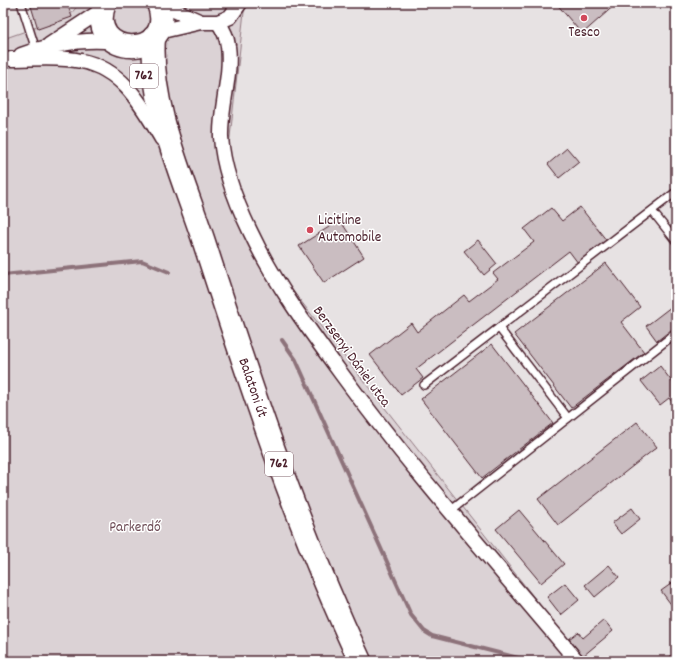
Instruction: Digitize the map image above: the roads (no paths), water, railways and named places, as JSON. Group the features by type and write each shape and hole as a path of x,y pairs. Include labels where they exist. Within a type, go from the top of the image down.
{"main road":[{"name":"Balatoni út","path":"158,3 162,20 156,35 154,73 161,109 177,163 285,482 332,598 360,661"},
{"name":"Balatoni út","path":"104,6 103,27 142,73 161,109"},
{"name":"762","path":"118,44 131,47 140,46 156,35"}],"street":[{"path":"158,3 183,12 200,22"},
{"path":"156,35 200,22 218,22 230,17 240,3"},
{"path":"40,49 88,21 104,6"},
{"name":"Berzsenyi Dániel utca","path":"218,22 224,30 228,45 229,61 222,115 223,152 234,191 250,230 282,291 366,407 449,512 577,661"},
{"path":"7,60 40,49 96,40 118,44"},
{"path":"7,60 81,60 108,71 121,80 138,99 177,163"}],"lane":[{"path":"21,3 40,49"},
{"path":"424,385 676,192"},
{"path":"652,210 676,241"},
{"path":"498,328 568,418"},
{"path":"449,512 568,418 674,338"}],"waterway":[{"path":"3,275 142,261 169,272"},
{"path":"282,340 296,360 411,615 424,631 432,636 530,661"}],"place":[{"name":"Tesco","path":"584,18"},
{"name":"Licitline Automobile","path":"310,230"}],"park label":[{"name":"Parkerdő","path":"135,528"}]}
